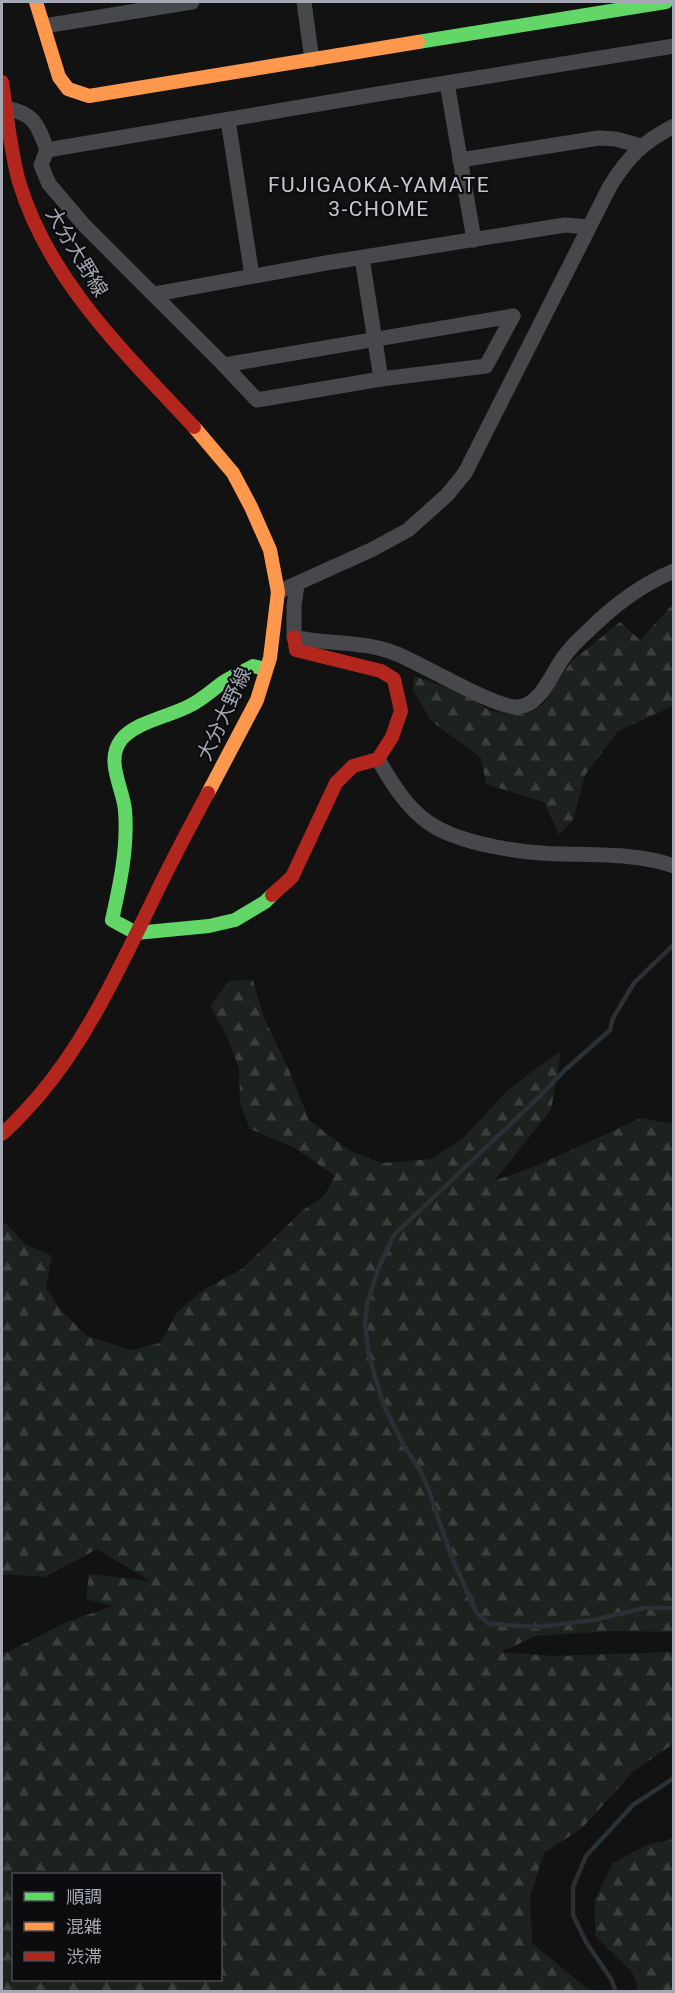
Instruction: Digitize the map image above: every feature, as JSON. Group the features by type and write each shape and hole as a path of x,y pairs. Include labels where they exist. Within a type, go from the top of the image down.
{"street":[{"path":"36,2 58,74 65,86 77,93 89,96 312,60 620,5 666,2"},
{"path":"44,26 192,2"},
{"path":"304,2 312,60"},
{"path":"47,150 674,46"},
{"name":"大分大野線","path":"2,82 19,181 32,218 74,291 103,330 209,443 233,473 270,550 278,592 276,619 257,700 117,974 77,1046 52,1080 12,1126 2,1134"},
{"path":"447,82 474,240"},
{"path":"5,108 19,110 31,117 39,129 47,150 41,165 49,184 84,225 155,294 257,400 381,379 486,366 513,316 224,365"},
{"path":"228,120 252,276"},
{"path":"278,592 297,585 408,530 447,495 465,473 588,227 619,172 641,146 674,126"},
{"path":"460,160 599,138 616,139 641,146"},
{"path":"155,294 565,225 588,227"},
{"path":"362,258 381,379"},
{"path":"294,637 312,641 374,645 488,698 508,706 519,707 533,700 545,687 564,656 608,611 630,594 674,571"},
{"path":"266,669 253,666 225,681 190,706 145,724 120,739 114,755 116,776 122,790 125,812 123,871 112,920 136,933 209,926 235,920 264,902 292,877 336,783 353,766 378,759 392,737 401,711 394,679 381,671 296,650 294,606 297,585"},
{"path":"378,759 389,779 409,805 430,823 452,834 496,847 548,854 607,855 660,861 674,866"}],"green space":[{"path":"673,604 673,706 618,731 585,775 573,820 559,835 544,802 486,784 481,758 431,721 413,690 414,676 465,694 489,710 507,714 526,714 543,704 571,662 620,622 640,640"},
{"path":"253,980 264,1018 289,1070 309,1120 352,1152 381,1163 432,1159 464,1137 505,1093 561,1051 551,1110 494,1181 536,1166 641,1118 673,1124 673,1632 613,1631 536,1636 500,1652 554,1656 673,1652 673,1744 634,1771 582,1828 544,1853 530,1897 532,1943 590,1991 2,1991 2,1653 64,1623 113,1606 86,1599 89,1574 150,1581 97,1549 45,1577 2,1574 2,1224 6,1223 25,1244 52,1256 46,1288 61,1310 87,1336 131,1350 160,1343 178,1311 205,1289 242,1269 303,1210 324,1196 335,1176 293,1147 250,1129 240,1103 239,1068 226,1034 210,1006 229,981"},
{"path":"673,1839 673,1991 639,1991 632,1972 595,1936 595,1899 613,1863 646,1845"}],"waterway":[{"path":"674,944 634,983 613,1018 610,1030 566,1069 394,1235 378,1269 367,1305 365,1325 369,1356 384,1406 404,1446 420,1470 451,1555 476,1612 489,1624 538,1627 594,1620 644,1608 674,1608"},
{"path":"616,1992 611,1979 586,1942 573,1915 573,1887 586,1856 633,1805 674,1778"}],"traffic: fast":[{"path":"418,42 666,2"},
{"path":"266,669 253,666 225,681 195,703 135,728 121,740 116,748 116,775 124,802 126,824 124,852 112,920 136,933 209,926 235,920 265,902 272,895"}],"traffic: slow":[{"path":"36,2 59,77 68,89 89,96 418,42"},
{"path":"194,427 233,473 251,507 270,550 278,592 270,658 257,700 208,793"}],"traffic: jam":[{"path":"2,82 19,182 32,218 49,252 69,284 116,343 194,427"},
{"path":"272,895 292,877 336,783 353,766 378,759 392,737 401,711 394,679 381,671 296,650 294,637"},
{"path":"2,1134 55,1076 86,1030 208,793"}],"district":[{"name":"FUJIGAOKA-YAMATE 3-CHOME","path":"379,197"}]}
